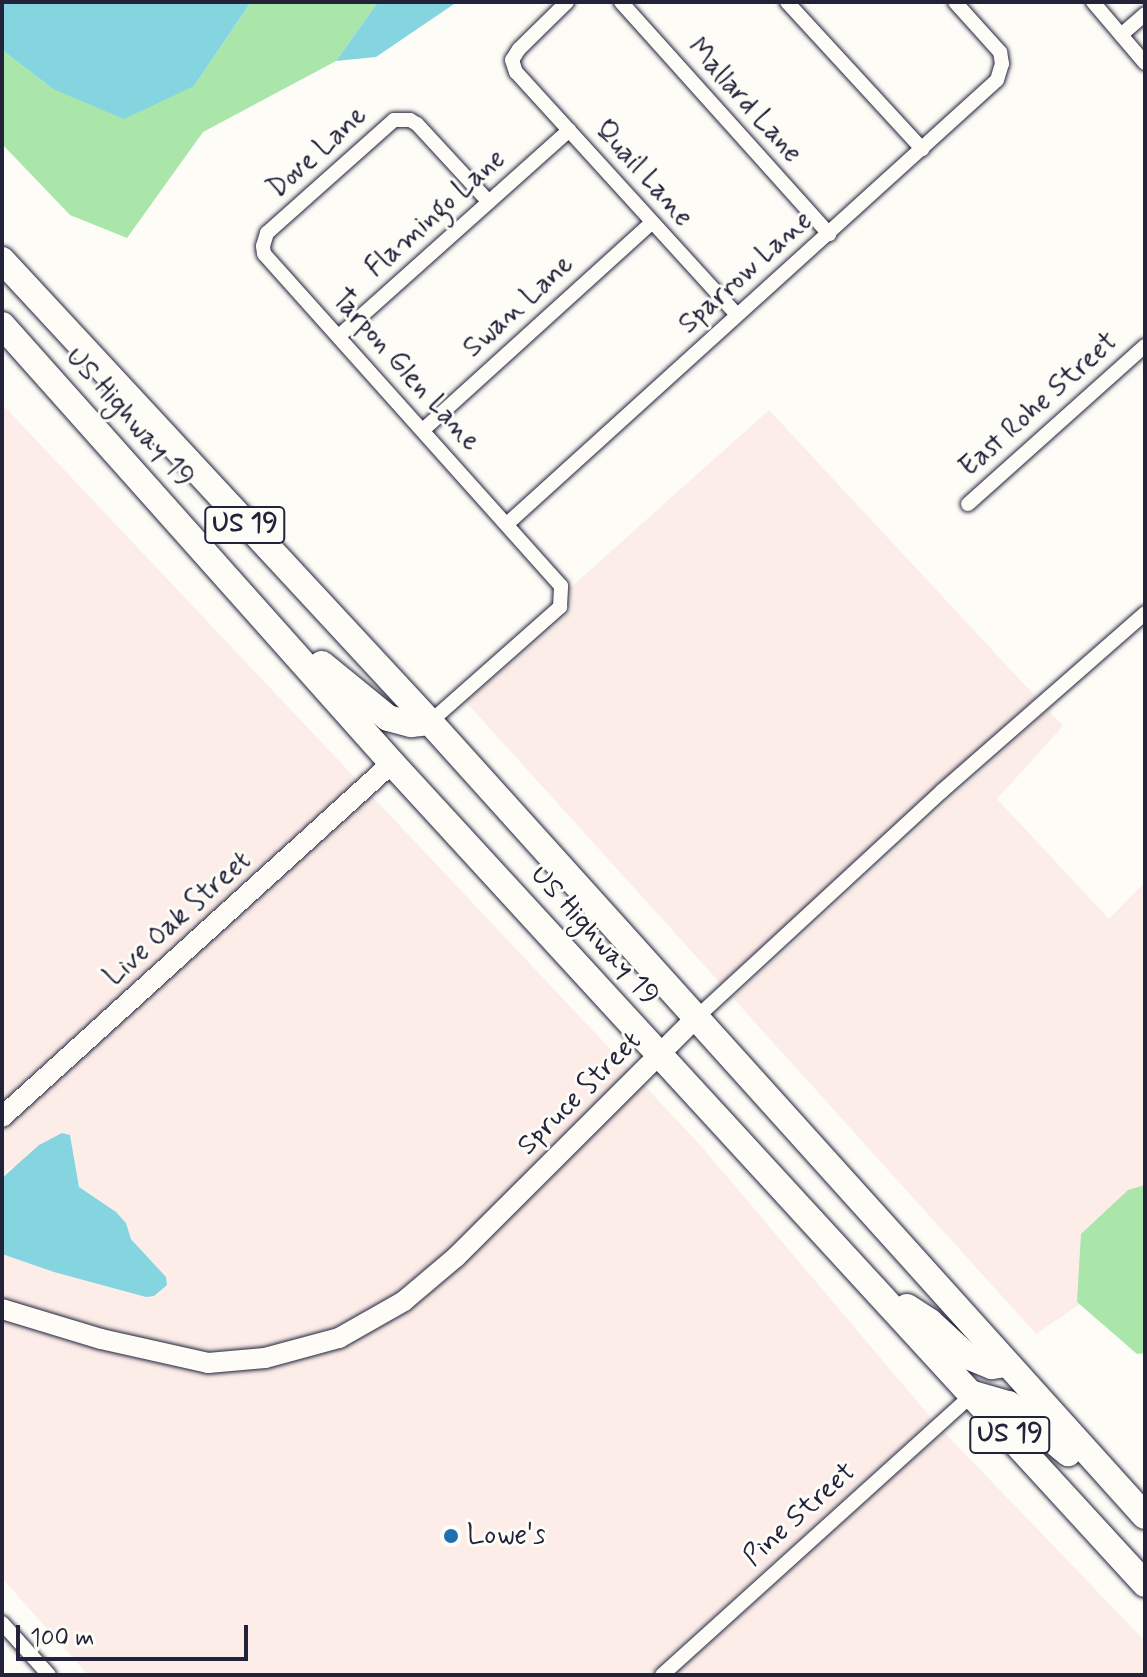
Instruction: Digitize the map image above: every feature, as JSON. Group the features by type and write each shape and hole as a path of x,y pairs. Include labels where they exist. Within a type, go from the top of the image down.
{"highway":[{"name":"US Highway 19","path":"2,260 430,722 1145,1516"},
{"name":"US Highway 19","path":"2,325 392,763 1145,1584"},
{"path":"259,612 388,718 411,724 430,722"},
{"path":"873,1286 930,1322 967,1356 992,1366 1006,1364"},
{"path":"973,1394 993,1397 1022,1412 1145,1516"}],"street":[{"name":"Quail Lane","path":"567,2 524,42 512,66 737,315"},
{"name":"Mallard Lane","path":"621,2 829,234"},
{"path":"787,2 922,149"},
{"name":"Sparrow Lane","path":"507,524 997,80 1002,64 1000,52 955,2"},
{"path":"1093,2 1145,63"},
{"path":"1121,35 1145,14"},
{"name":"Dove Lane","path":"264,254 267,233 394,120 410,120 417,124 489,202"},
{"name":"Flamingo Lane","path":"339,336 569,130"},
{"name":"Swan Lane","path":"423,430 651,223"},
{"name":"Tarpon Glen Lane","path":"264,254 561,586 560,607 430,722"},
{"name":"East Rohe Street","path":"968,504 1145,346"},
{"name":"Spruce Street","path":"2,1309 101,1339 208,1363 265,1358 339,1338 404,1301 456,1257 696,1018 942,791 1145,613"},
{"name":"Live Oak Street","path":"2,1117 392,763"},
{"name":"Pine Street","path":"662,1675 973,1394"},
{"path":"2,1623 49,1675"}],"shaded area":[{"path":"2,404 358,781 2,1105"},
{"path":"769,410 1036,697 721,984 466,702 564,618 572,608 570,588"},
{"path":"1048,710 1063,726 997,799 1109,919 1145,882 1145,1185 1128,1190 1077,1301 1080,1304 1036,1334 733,998"},
{"path":"370,794 630,1070 450,1251 398,1294 334,1330 263,1349 208,1354 102,1331 2,1300 2,1254 146,1297 166,1277 131,1238 126,1223 79,1187 70,1135 8,1170 2,1178 2,1130"},
{"path":"642,1083 702,1147 932,1419 648,1675 88,1675 2,1578 2,1317 172,1364 343,1346 409,1309"},
{"path":"944,1432 1145,1641 1145,1675 675,1675"}],"green space":[{"path":"251,2 378,2 336,61 203,132 127,238 70,215 2,144 2,50 53,89 194,86"},
{"path":"1145,1185 1145,1353 1137,1354 1077,1302 1081,1234 1128,1190"}],"water":[{"path":"2,2 251,2 194,86 124,119 53,89 2,50"},
{"path":"378,2 457,2 376,57 336,61"},
{"path":"62,1133 70,1135 79,1187 116,1212 126,1223 131,1239 166,1277 167,1285 154,1296 146,1297 54,1272 2,1254 2,1178 39,1145"}],"place":[{"name":"Lowe's","path":"451,1536"}]}
